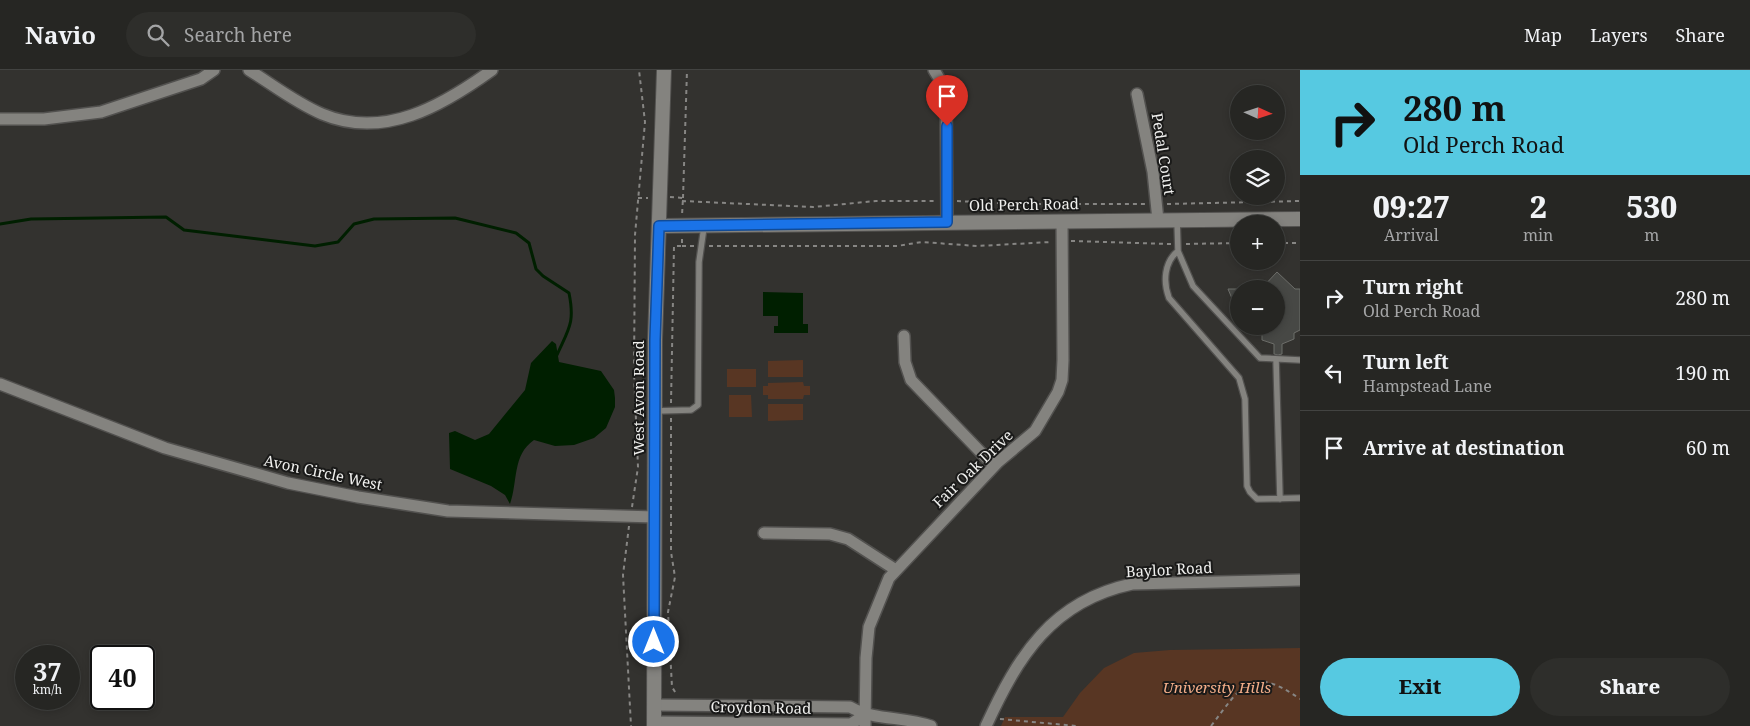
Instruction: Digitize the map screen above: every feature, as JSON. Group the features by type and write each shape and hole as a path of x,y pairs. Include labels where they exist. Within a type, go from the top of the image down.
{"street":[{"path":"0,119 53,118 101,112 201,79 214,70"},
{"path":"249,70 294,100 322,114 353,123 379,124 418,113 446,100 492,70"},
{"name":"West Avon Road","path":"654,724 655,410 664,70"},
{"path":"934,70 946,90 947,222"},
{"name":"Pedal Court","path":"1137,94 1153,172 1158,220"},
{"name":"Old Perch Road","path":"659,226 1300,219"},
{"name":"Fair Oak Drive","path":"865,721 868,627 878,600 896,570 994,466 1035,431 1058,392 1064,360 1062,221"},
{"path":"904,336 905,362 911,380 994,466"},
{"name":"Avon Circle West","path":"0,384 165,448 307,487 448,511 655,517"},
{"path":"764,533 830,534 848,538 896,570"},
{"name":"Baylor Road","path":"988,722 1015,669 1040,636 1083,600 1132,584 1300,580"},
{"name":"Croydon Road","path":"654,705 850,707 865,721"},
{"name":"Croydon Road","path":"654,724 851,724 865,721 916,721 931,726"}],"lane":[{"path":"1177,220 1177,247 1194,286 1210,306 1260,358 1300,360"},
{"path":"655,410 692,410 698,405 699,262 704,225"},
{"path":"1177,247 1171,256 1168,266 1165,286 1169,298 1239,378 1245,399 1247,486 1257,499 1300,498"},
{"path":"1276,359 1280,499"}],"path":[{"path":"631,726 623,576 638,467 634,355 635,235 645,122 639,70"},
{"path":"682,213 687,70"},
{"path":"670,197 683,198"},
{"path":"638,198 648,198"},
{"path":"682,201 813,207 876,201 940,201"},
{"path":"954,201 1015,204 1145,204"},
{"path":"1168,204 1300,201"},
{"path":"682,235 682,246"},
{"path":"678,698 672,688 668,612 675,578 671,552 674,246 897,246 922,242 977,246 1062,242 1177,247 1230,244"},
{"path":"1285,243 1300,243"},
{"path":"1211,726 1233,696 1251,682 1262,680 1273,683 1300,699"},
{"path":"988,722 1077,726"}],"green space":[{"path":"803,360 803,377 768,377 768,361"},
{"path":"727,369 756,369 756,387 727,387"},
{"path":"803,382 804,386 810,386 810,395 804,395 803,399 768,399 768,395 763,395 763,386 768,386 768,383"},
{"path":"729,395 751,395 752,417 729,417"},
{"path":"768,404 803,404 803,420 768,421"},
{"name":"University Hills","path":"1300,648 1300,726 1001,726 1005,717 1063,717 1080,693 1104,668 1134,653 1170,650"}],"shaded area":[{"path":"763,292 803,293 803,324 808,324 808,333 774,333 774,326 778,326 778,316 763,316"},
{"path":"552,341 556,344 559,362 601,371 614,390 615,407 606,428 594,438 574,445 555,446 534,440 527,446 519,461 510,504 505,495 491,486 450,469 449,433 455,431 475,440 489,434 525,390 531,363"}],"building":[{"path":"1277,272 1295,289 1300,289 1300,330 1294,333 1294,339 1282,344 1282,354 1278,355 1274,354 1274,344 1262,340 1262,335 1285,335 1285,280 1269,280"}],"waterway":[{"path":"0,224 31,219 166,217 184,230 315,246 338,242 354,224 374,219 455,218 516,233 529,243 536,269 543,276 569,293 571,303 570,325 557,355"}],"route":[{"path":"654,642 655,340 659,226 947,222 947,126"}]}
